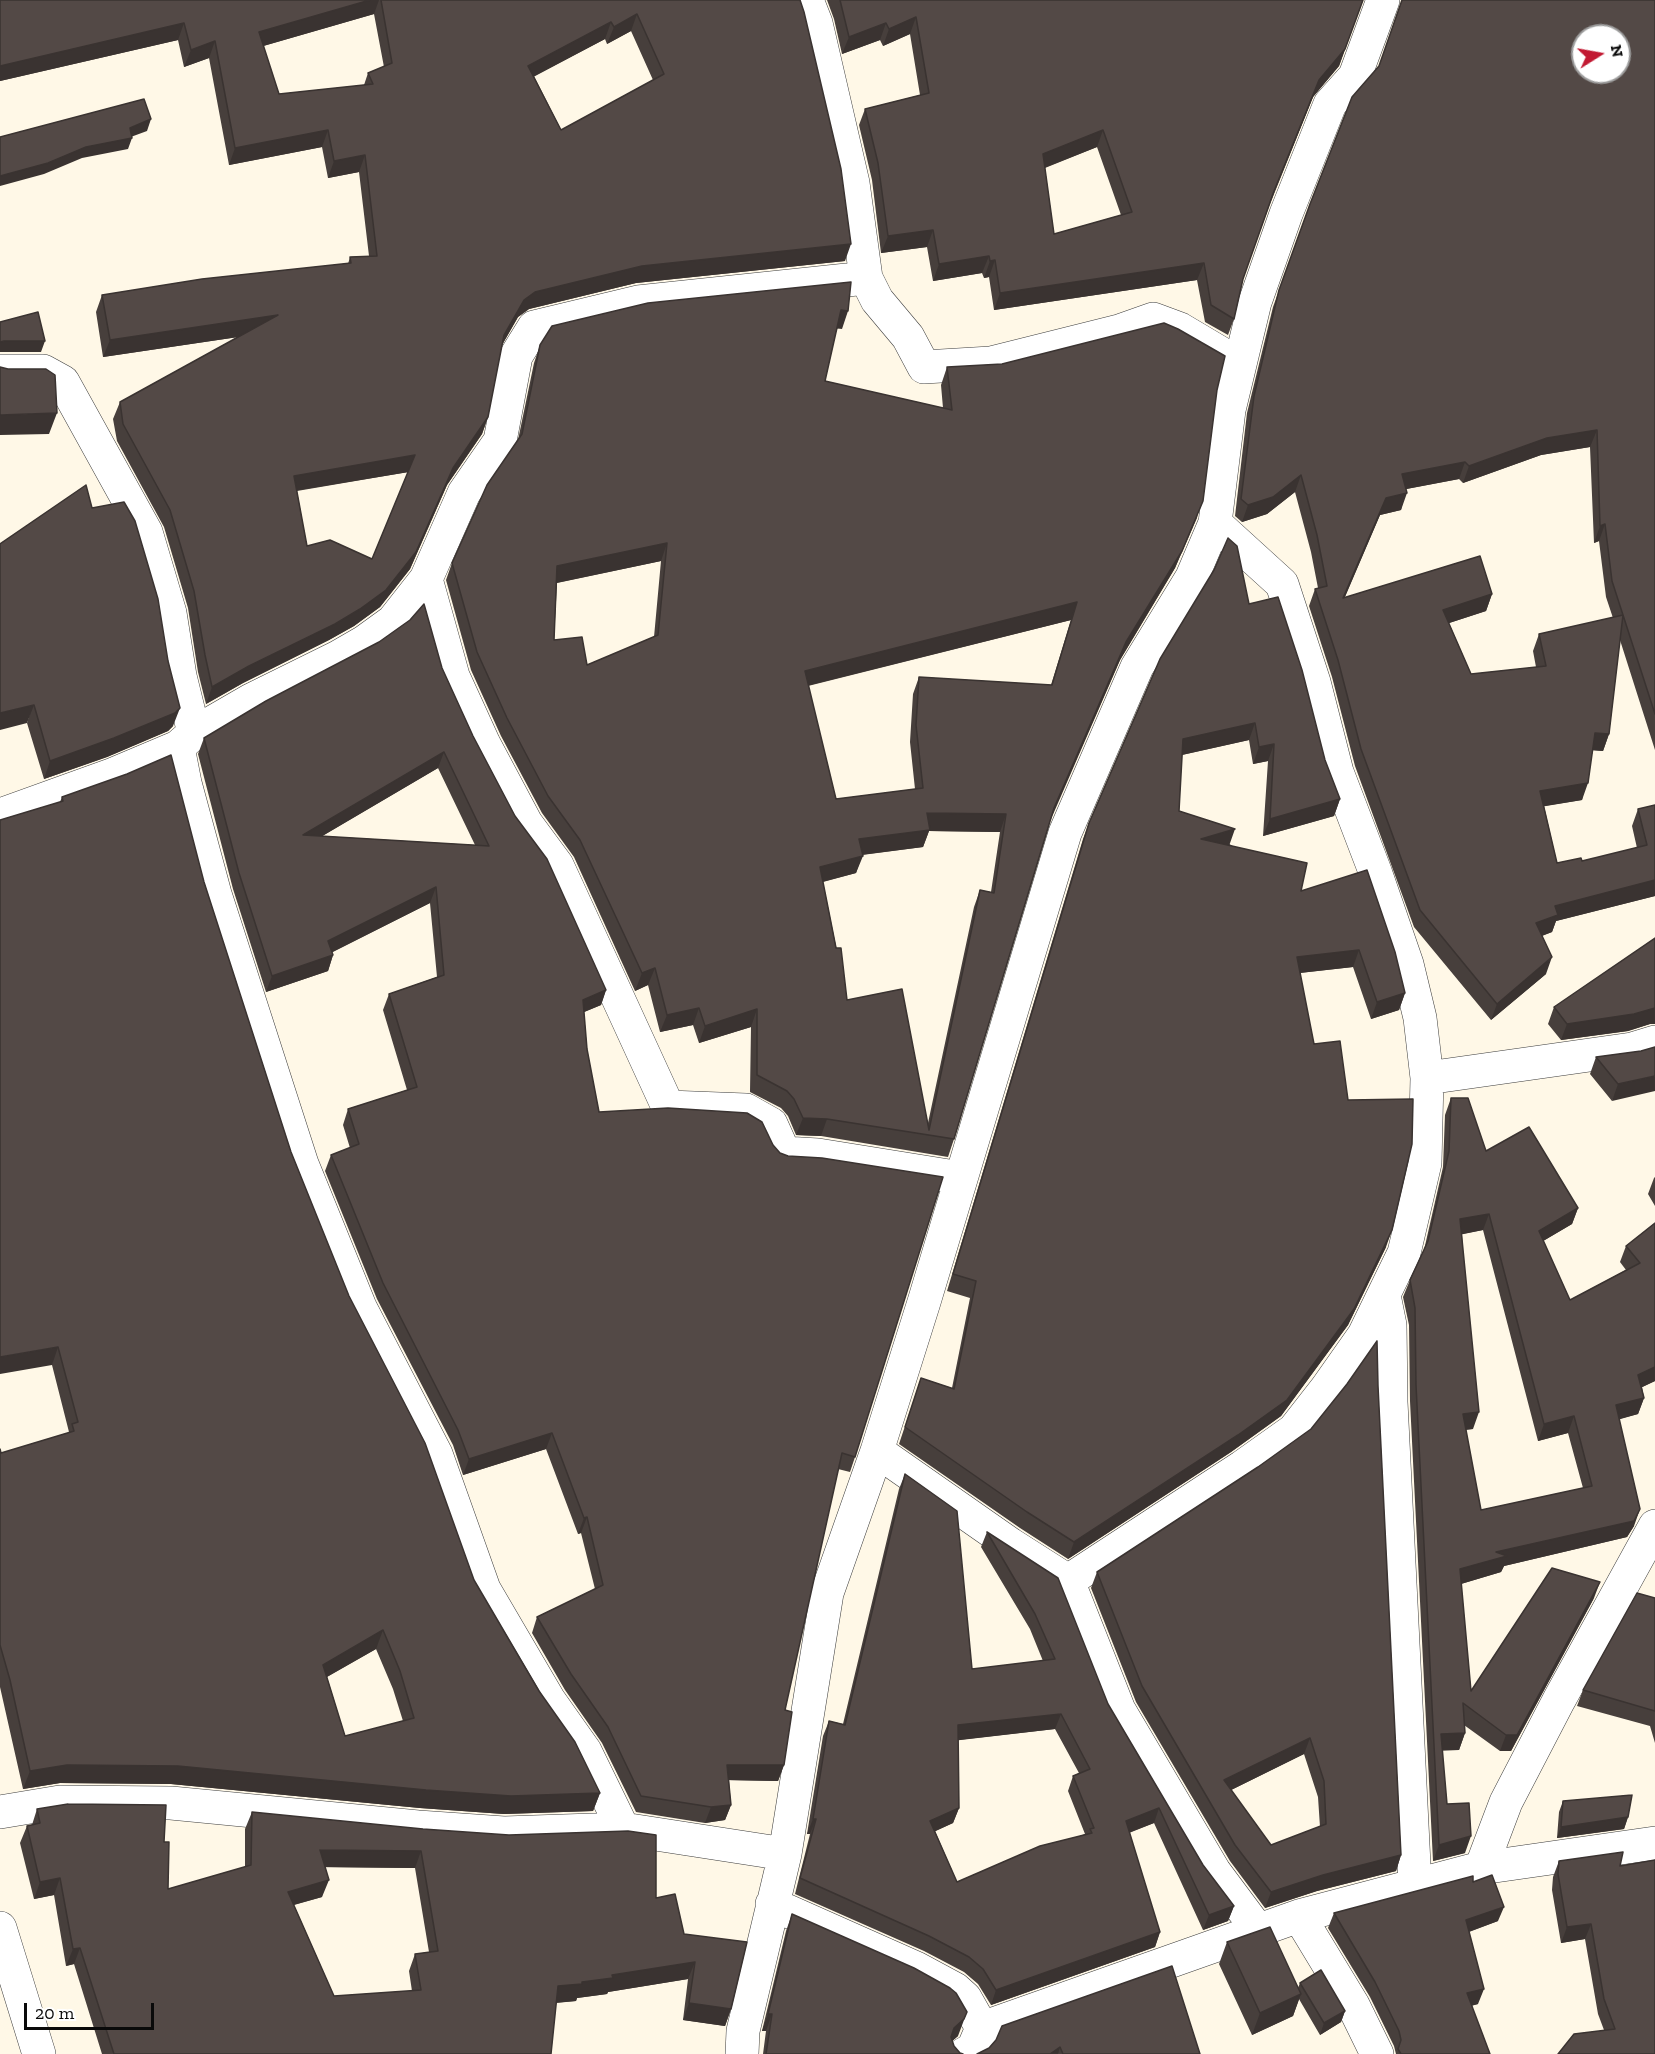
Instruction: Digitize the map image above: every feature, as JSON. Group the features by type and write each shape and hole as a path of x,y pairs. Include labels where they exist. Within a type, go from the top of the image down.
{"street":[{"path":"807,0 816,23 853,183 866,279 877,300 908,337 924,367 991,363 1119,331 1153,320 1180,329 1239,364"},
{"path":"742,2054 743,2031 785,1854 827,1593 877,1451 924,1302 1065,832 1137,667 1192,578 1215,523 1229,410 1255,302 1286,213 1330,104 1354,76 1383,0"},
{"path":"0,815 114,774 186,740 251,700 364,642 393,621 426,579 464,493 500,441 516,356 534,327 638,302 866,279"},
{"path":"0,371 43,371 63,382 146,532 170,613 180,676 186,740 185,783 215,894 302,1164 360,1307 436,1454 484,1589 549,1700 585,1751 623,1829"},
{"path":"1068,1581 1233,1473 1294,1430 1364,1335 1384,1295 1404,1253 1425,1163 1427,1078 1420,1017 1407,964 1337,772 1314,682 1282,584 1215,523"},
{"path":"426,579 453,676 484,744 525,823 557,866 668,1107 746,1110 771,1124 784,1154 818,1155 961,1178"},
{"path":"1427,1078 1632,1049 1655,1042"},
{"path":"1384,1295 1390,1325 1391,1402 1415,1885"},
{"path":"877,1451 1010,1544 1068,1581 1119,1710 1214,1871 1258,1930"},
{"path":"1481,1868 1506,1802 1655,1526"},
{"path":"0,1812 60,1802 171,1803 504,1833 623,1829 785,1854"},
{"path":"772,1904 916,1968 955,1989 964,1998 973,2041 1299,1916 1481,1868 1655,1843"},
{"path":"1299,1916 1353,2005 1377,2054"},
{"path":"0,1928 39,2054"}],"building":[{"path":"0,0 370,0 259,32 279,94 373,84 368,73 392,63 381,0 800,0 841,169 851,244 642,266 535,292 524,300 504,335 488,417 453,468 416,552 386,590 335,624 249,666 212,687 194,591 170,510 123,424 120,402 278,315 110,340 102,295 202,279 351,263 350,257 377,256 365,155 334,161 328,130 235,148 215,41 191,50 184,23 0,66","holes":["637,14 664,74 561,130 528,66 611,22 614,27","415,455 372,559 330,540 307,546 294,476"]},
{"path":"840,0 1363,0 1345,49 1319,80 1274,191 1243,279 1234,319 1211,305 1204,263 1000,293 995,260 990,261 989,256 939,264 933,230 888,236 878,163 865,109 929,93 916,17 889,29 886,23 849,37","holes":["1103,130 1132,212 1054,234 1043,154"]},
{"path":"1402,0 1655,0 1655,714 1623,615 1609,734 1595,733 1588,783 1540,791 1557,863 1581,858 1582,861 1647,845 1638,809 1655,805 1655,880 1555,906 1558,915 1536,923 1552,957 1497,1004 1420,910 1361,749 1338,660 1315,589 1327,586 1317,535 1301,475 1273,497 1248,505 1241,499 1254,396 1279,290 1352,97 1379,66","holes":["1597,430 1600,526 1605,524 1612,581 1623,615 1539,634 1546,666 1471,674 1443,610 1492,594 1480,556 1343,598 1386,498 1407,493 1402,474 1465,462 1469,466 1547,438"]},
{"path":"144,99 151,119 130,128 132,138 86,147 48,163 0,176 0,137"},
{"path":"851,282 848,311 841,310 825,381 952,410 947,367 1002,364 1164,323 1225,356 1217,390 1203,501 1182,551 1126,642 1054,808 954,1139 827,1119 803,1118 794,1099 787,1091 757,1075 757,1009 705,1026 699,1008 667,1015 655,968 642,973 580,840 548,796 507,718 477,652 452,563 487,485 522,434 540,345 552,326 648,303","holes":["667,543 658,635 587,665 582,637 554,640 557,566","1077,602 1052,685 919,677 916,725 923,788 836,799 805,671","927,813 1006,814 994,893 980,890 929,1130 902,989 847,1000 841,948 836,948 820,867 863,856 859,839 930,830"]},
{"path":"38,312 45,341 0,342 0,322"},
{"path":"0,367 46,369 55,375 57,413 0,415"},
{"path":"86,485 92,508 124,502 135,521 158,599 168,661 180,708 175,713 114,738 50,761 34,705 0,713 0,544"},
{"path":"1228,538 1237,546 1249,604 1278,597 1302,670 1325,760 1340,799 1270,819 1274,744 1259,747 1255,723 1183,739 1179,811 1235,829 1201,839 1307,863 1301,891 1367,870 1395,952 1405,993 1377,1002 1359,950 1297,957 1314,1044 1340,1041 1348,1100 1413,1099 1412,1144 1392,1230 1354,1309 1287,1400 1238,1435 1074,1542 905,1427 921,1378 954,1389 976,1281 953,1274 1089,823 1160,659 1214,570"},
{"path":"424,604 442,668 473,736 515,816 547,859 606,990 583,1000 587,1049 599,1112 668,1108 747,1113 762,1122 773,1145 780,1153 788,1156 822,1158 943,1177 855,1457 842,1453 785,1710 792,1712 784,1765 727,1765 731,1805 711,1807 641,1796 608,1727 571,1674 537,1617 603,1585 587,1517 584,1518 552,1433 469,1459 458,1430 383,1283 331,1155 359,1144 348,1109 417,1087 389,994 444,975 436,887 328,941 333,955 272,976 239,873 204,738 266,701 379,642 410,620","holes":["444,752 489,846 303,835"]},
{"path":"171,755 204,882 291,1152 349,1296 425,1443 474,1580 539,1691 575,1742 600,1793 511,1796 178,1766 67,1765 30,1771 0,1645 0,1449 1,1453 74,1431 72,1424 78,1422 58,1347 0,1357 0,820 63,801 62,797 127,774","holes":["383,1630 400,1671 414,1718 345,1736 323,1665"]},
{"path":"1655,938 1655,1008 1634,1014 1567,1024 1554,1007"},
{"path":"1655,1047 1655,1076 1618,1084 1596,1057 1641,1051"},
{"path":"1451,1098 1468,1098 1486,1151 1529,1127 1578,1208 1539,1231 1570,1300 1640,1263 1626,1246 1655,1223 1655,1367 1638,1375 1644,1398 1616,1405 1640,1509 1634,1521 1496,1552 1507,1556 1460,1569 1471,1691 1552,1568 1600,1582 1517,1735 1506,1735 1463,1703 1465,1733 1441,1734 1447,1804 1469,1803 1471,1836 1439,1845 1416,1385 1415,1308 1410,1280 1428,1241 1449,1151","holes":["1489,1214 1544,1424 1574,1416 1592,1486 1481,1510 1463,1414 1479,1412 1460,1219"]},
{"path":"1377,1341 1401,1855 1323,1875 1271,1892 1235,1845 1142,1686 1097,1572 1258,1467 1311,1429 1347,1384","holes":["1310,1738 1324,1781 1326,1824 1271,1845 1224,1780"]},
{"path":"905,1474 957,1511 972,1669 1055,1659 1035,1614 987,1532 1058,1578 1108,1704 1203,1865 1234,1906 1209,1915 1159,1808 1126,1821 1160,1932 996,1990 983,1969 969,1957 929,1936 800,1878 816,1819 813,1819 829,1721 845,1725","holes":["1061,1714 1090,1769 1073,1776 1094,1828 1090,1829 1092,1833 1040,1846 957,1882 930,1821 959,1808 958,1725"]},
{"path":"1637,1593 1655,1598 1655,1711 1583,1690"},
{"path":"1632,1795 1628,1817 1561,1827 1563,1801"},
{"path":"68,1804 166,1805 164,1842 169,1842 168,1889 251,1865 252,1812 509,1835 628,1831 656,1835 656,1898 675,1894 684,1934 747,1942 731,2009 689,2003 695,1962 612,1975 613,1978 582,1982 582,1984 558,1986 551,2054 114,2054 80,1948 73,1949 60,1878 40,1882 27,1826 40,1823 37,1809","holes":["320,1850 421,1851 438,1951 415,1954 421,1990 334,1996 288,1892 329,1880"]},
{"path":"1623,1852 1620,1866 1655,1860 1655,2054 1558,2054 1574,2034 1615,2029 1604,1999 1591,1924 1567,1927 1558,1874 1559,1861"},
{"path":"1492,1875 1504,1907 1466,1920 1484,1989 1467,1993 1490,2054 1401,2054 1398,2049 1401,2040 1399,2031 1375,1982 1334,1913 1473,1876 1473,1882"},
{"path":"792,1914 914,1968 950,1988 956,1993 967,2012 964,2019 954,2028 951,2037 954,2046 963,2054 766,2054 772,2014 768,2014"},
{"path":"1270,1927 1301,1994 1260,2013 1227,1942"},
{"path":"1172,1966 1200,2054 1063,2054 1060,2047 1050,2054 977,2054 989,2048 996,2040 1002,2026"},
{"path":"1321,1970 1345,2011 1324,2023 1300,1983"}]}
